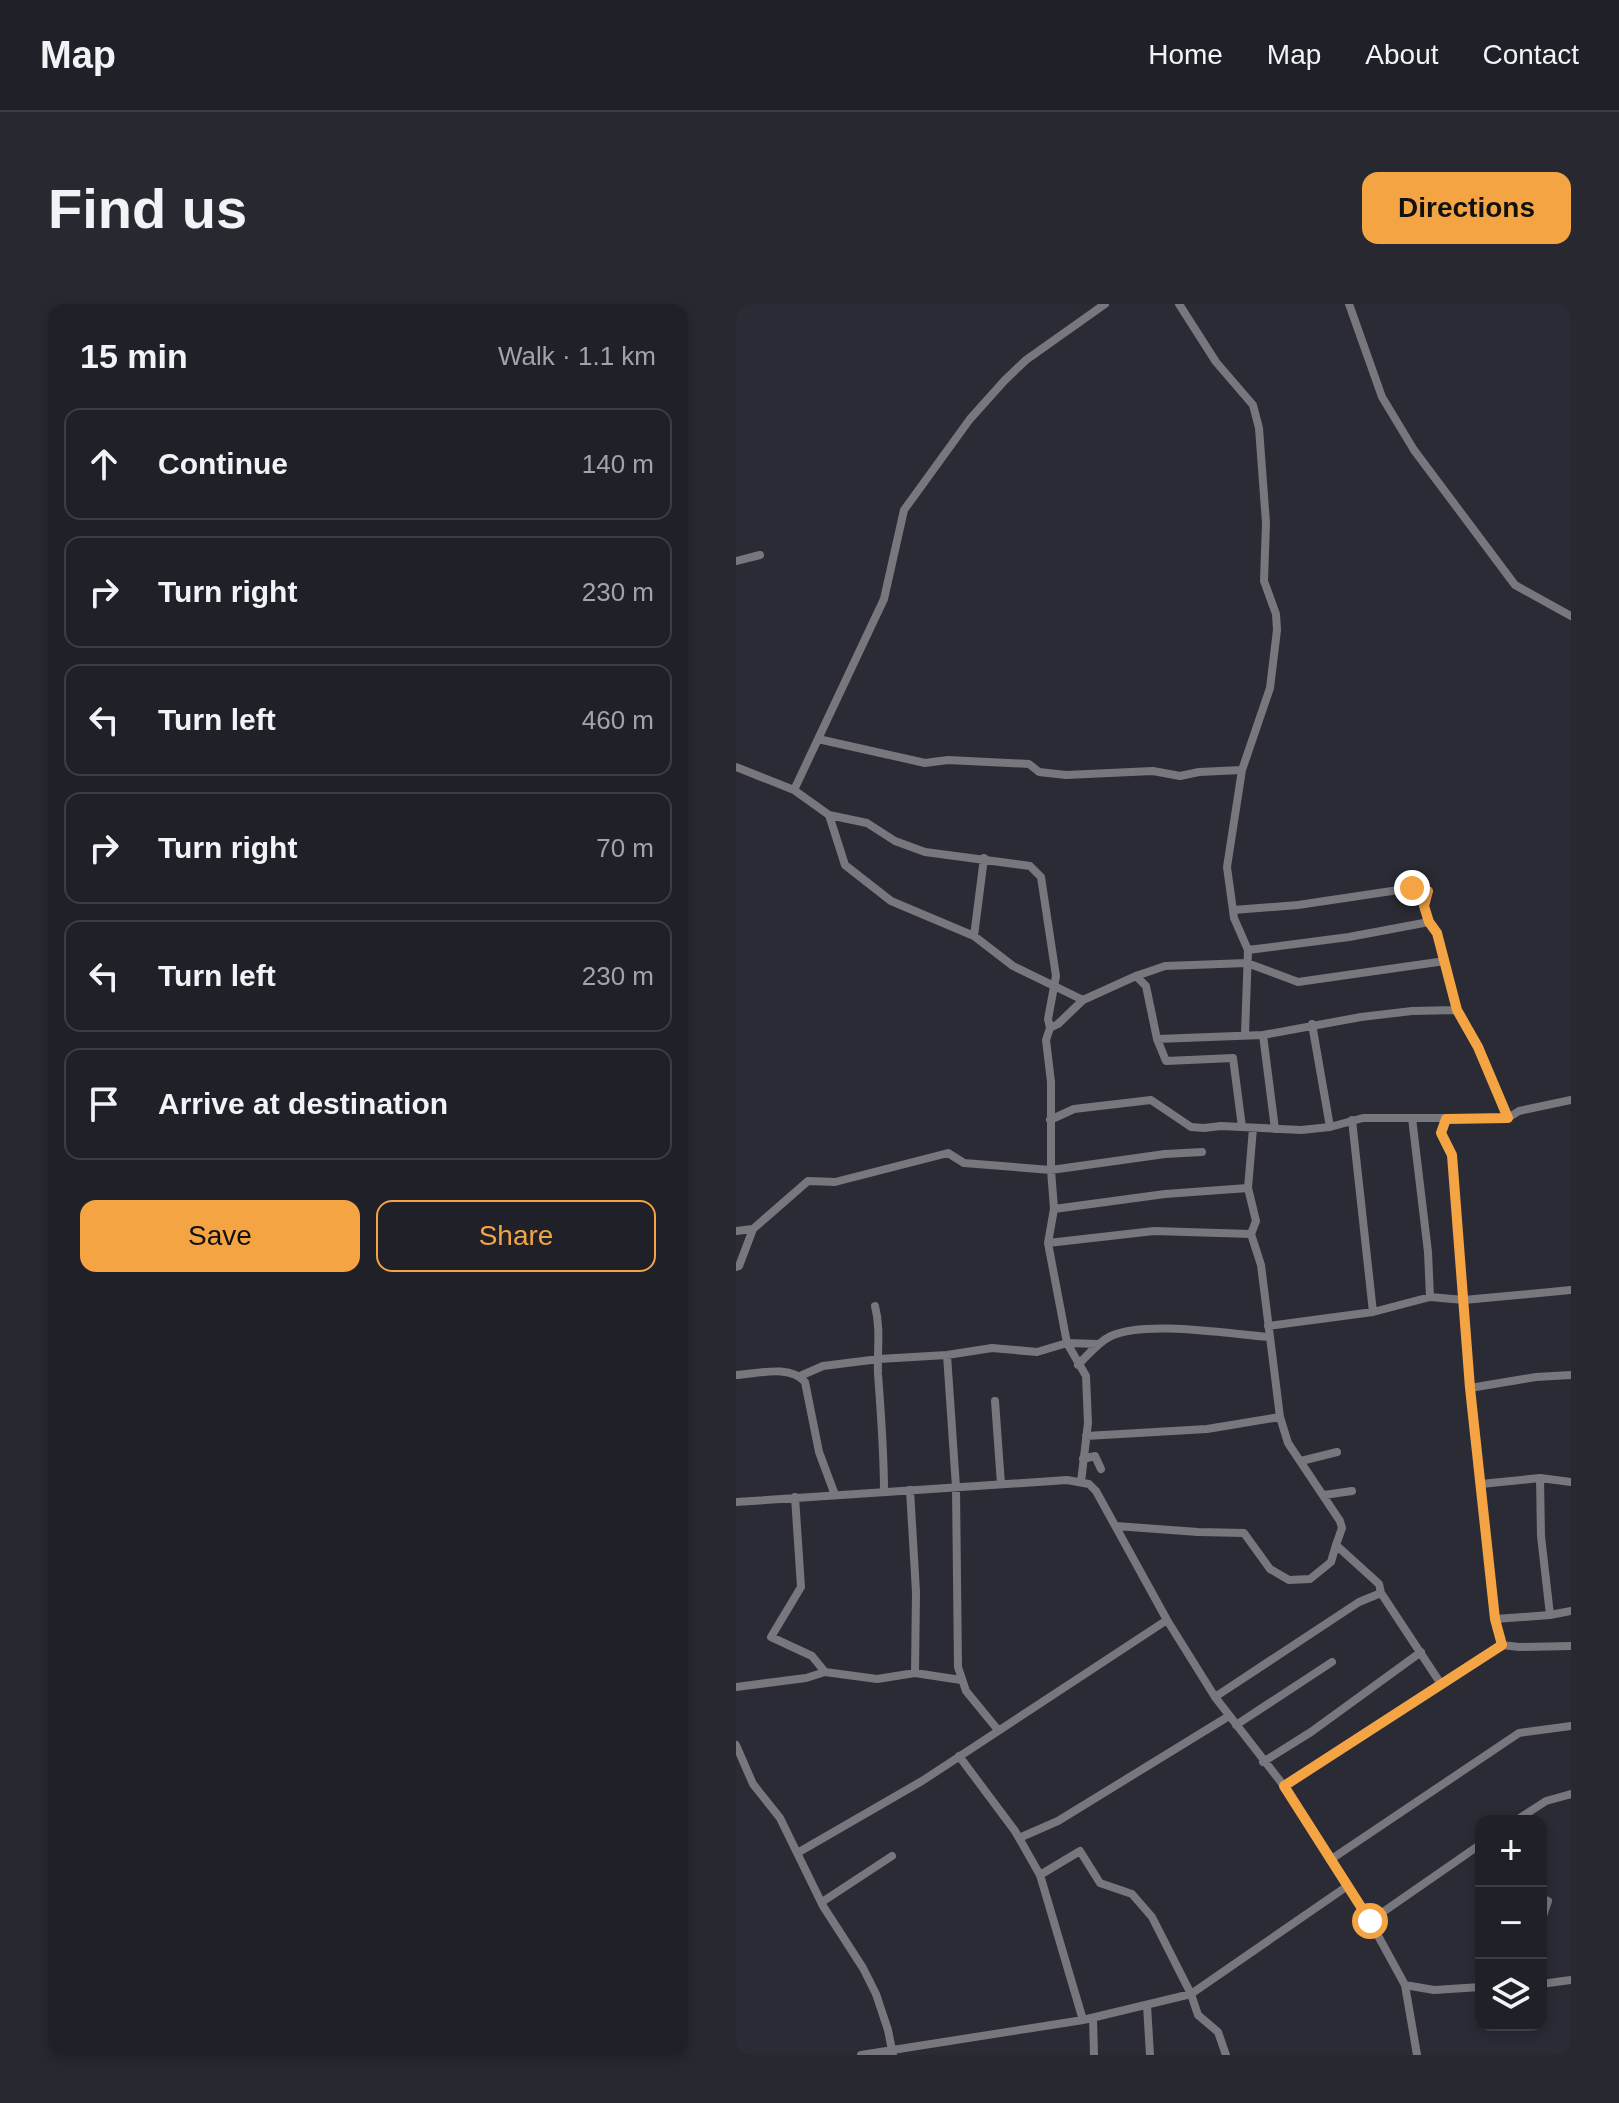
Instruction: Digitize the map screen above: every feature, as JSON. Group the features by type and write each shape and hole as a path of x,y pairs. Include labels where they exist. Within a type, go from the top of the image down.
{"street":[{"path":"794,790 884,599 904,510 970,419 995,391 1026,360 1105,304"},
{"path":"1179,304 1216,362 1253,405 1259,428 1266,523 1264,581 1276,614 1270,688 1242,770 1227,867 1233,910 1248,950 1245,1034"},
{"path":"1349,304 1382,397 1414,450 1515,585 1571,616"},
{"path":"736,561 760,555"},
{"path":"818,739 925,763 948,760 1029,764 1039,772 1066,775 1153,771 1180,776 1242,770"},
{"path":"736,767 794,790 829,815 867,823 895,841 925,852 1030,866 1041,877 1056,976 1046,1040 1051,1082 1054,1209 1048,1243 1067,1343 1086,1376 1086,1436 1081,1482"},
{"path":"829,815 845,865 891,901 974,936 1013,966 1083,1000"},
{"path":"974,936 984,858"},
{"path":"1233,910 1298,905 1412,888 1428,891 1424,906 1429,922 1437,933 1457,1010 1478,1047 1508,1118"},
{"path":"1248,950 1349,937 1429,922"},
{"path":"1050,1028 1083,1000 1165,966 1247,963 1298,982 1445,961"},
{"path":"1136,976 1146,986 1157,1039 1166,1061 1233,1058 1242,1127"},
{"path":"1157,1039 1263,1035 1312,1024 1412,1011 1457,1010"},
{"path":"1312,1024 1330,1127"},
{"path":"1263,1035 1275,1129"},
{"path":"1050,1120 1074,1109 1151,1100 1191,1127 1301,1130 1330,1127 1352,1120 1508,1118 1519,1111 1571,1100"},
{"path":"1412,1118 1428,1252 1430,1297"},
{"path":"1446,1119 1441,1133 1452,1155 1470,1388 1495,1619 1502,1645"},
{"path":"1352,1120 1373,1312"},
{"path":"1116,1526 1244,1533 1270,1569 1289,1580 1310,1579 1331,1562 1342,1528 1324,1495 1288,1443 1280,1417 1261,1265 1251,1234 1256,1221 1248,1188 1253,1128"},
{"path":"736,1267 753,1229 808,1181 835,1182 948,1153 964,1163 1051,1170 1202,1152"},
{"path":"1054,1209 1165,1194 1248,1188"},
{"path":"736,1231 753,1229"},
{"path":"1048,1243 1154,1231 1251,1234"},
{"path":"1268,1326 1373,1312 1430,1297 1464,1300 1571,1290"},
{"path":"875,1306 879,1321 884,1492"},
{"path":"1078,1365 1098,1344 1112,1336 1146,1330 1268,1337"},
{"path":"736,1375 786,1372 800,1376 823,1366 879,1359 947,1355 992,1348 1037,1352 1067,1343 1098,1344"},
{"path":"947,1355 956,1487 956,1628 961,1680 966,1691 998,1730"},
{"path":"1470,1388 1536,1377 1571,1375"},
{"path":"800,1376 808,1392 819,1452 835,1495"},
{"path":"995,1401 1001,1484"},
{"path":"1086,1436 1207,1429 1280,1417"},
{"path":"1301,1461 1337,1452"},
{"path":"1083,1459 1095,1456 1101,1469"},
{"path":"1481,1484 1540,1478 1571,1482"},
{"path":"1540,1478 1541,1536 1550,1615"},
{"path":"736,1502 1001,1484 1081,1482 1096,1491 1167,1620 1215,1697 1284,1786 1370,1921 1405,1985 1417,2055"},
{"path":"910,1490 916,1592 915,1673"},
{"path":"1324,1495 1352,1491"},
{"path":"795,1497 801,1587 771,1637 812,1656 825,1672"},
{"path":"1336,1545 1379,1584 1381,1593 1441,1684"},
{"path":"1215,1697 1359,1602 1381,1593"},
{"path":"1495,1619 1571,1611"},
{"path":"799,1852 922,1781 1167,1620"},
{"path":"1284,1786 1502,1645 1571,1646"},
{"path":"1263,1762 1311,1732 1421,1652"},
{"path":"1236,1725 1332,1662"},
{"path":"736,1687 806,1678 825,1672 877,1679 915,1673 961,1680"},
{"path":"1019,1838 1058,1821 1229,1716"},
{"path":"1330,1860 1519,1733 1571,1726"},
{"path":"736,1745 753,1784 780,1818 822,1902 876,1994 893,2053"},
{"path":"959,1756 1019,1838 1040,1875 1083,2020"},
{"path":"1524,1815 1546,1801 1571,1794"},
{"path":"1040,1875 1080,1851 1100,1883 1132,1894 1152,1917 1191,1994 1198,2015 1222,2039 1226,2055"},
{"path":"1370,1921 1475,1851"},
{"path":"822,1902 892,1856"},
{"path":"861,2055 893,2053 1083,2020 1191,1994 1346,1887"},
{"path":"1547,1983 1571,1980"},
{"path":"1405,1985 1434,1990 1475,1987"},
{"path":"1147,2005 1150,2055"},
{"path":"1093,2018 1094,2055"}],"route":[{"path":"1370,1921 1284,1786 1502,1645 1495,1619 1470,1388 1452,1155 1441,1133 1446,1119 1508,1118 1478,1047 1457,1010 1437,933 1429,922 1424,906 1428,891 1412,888"}]}
